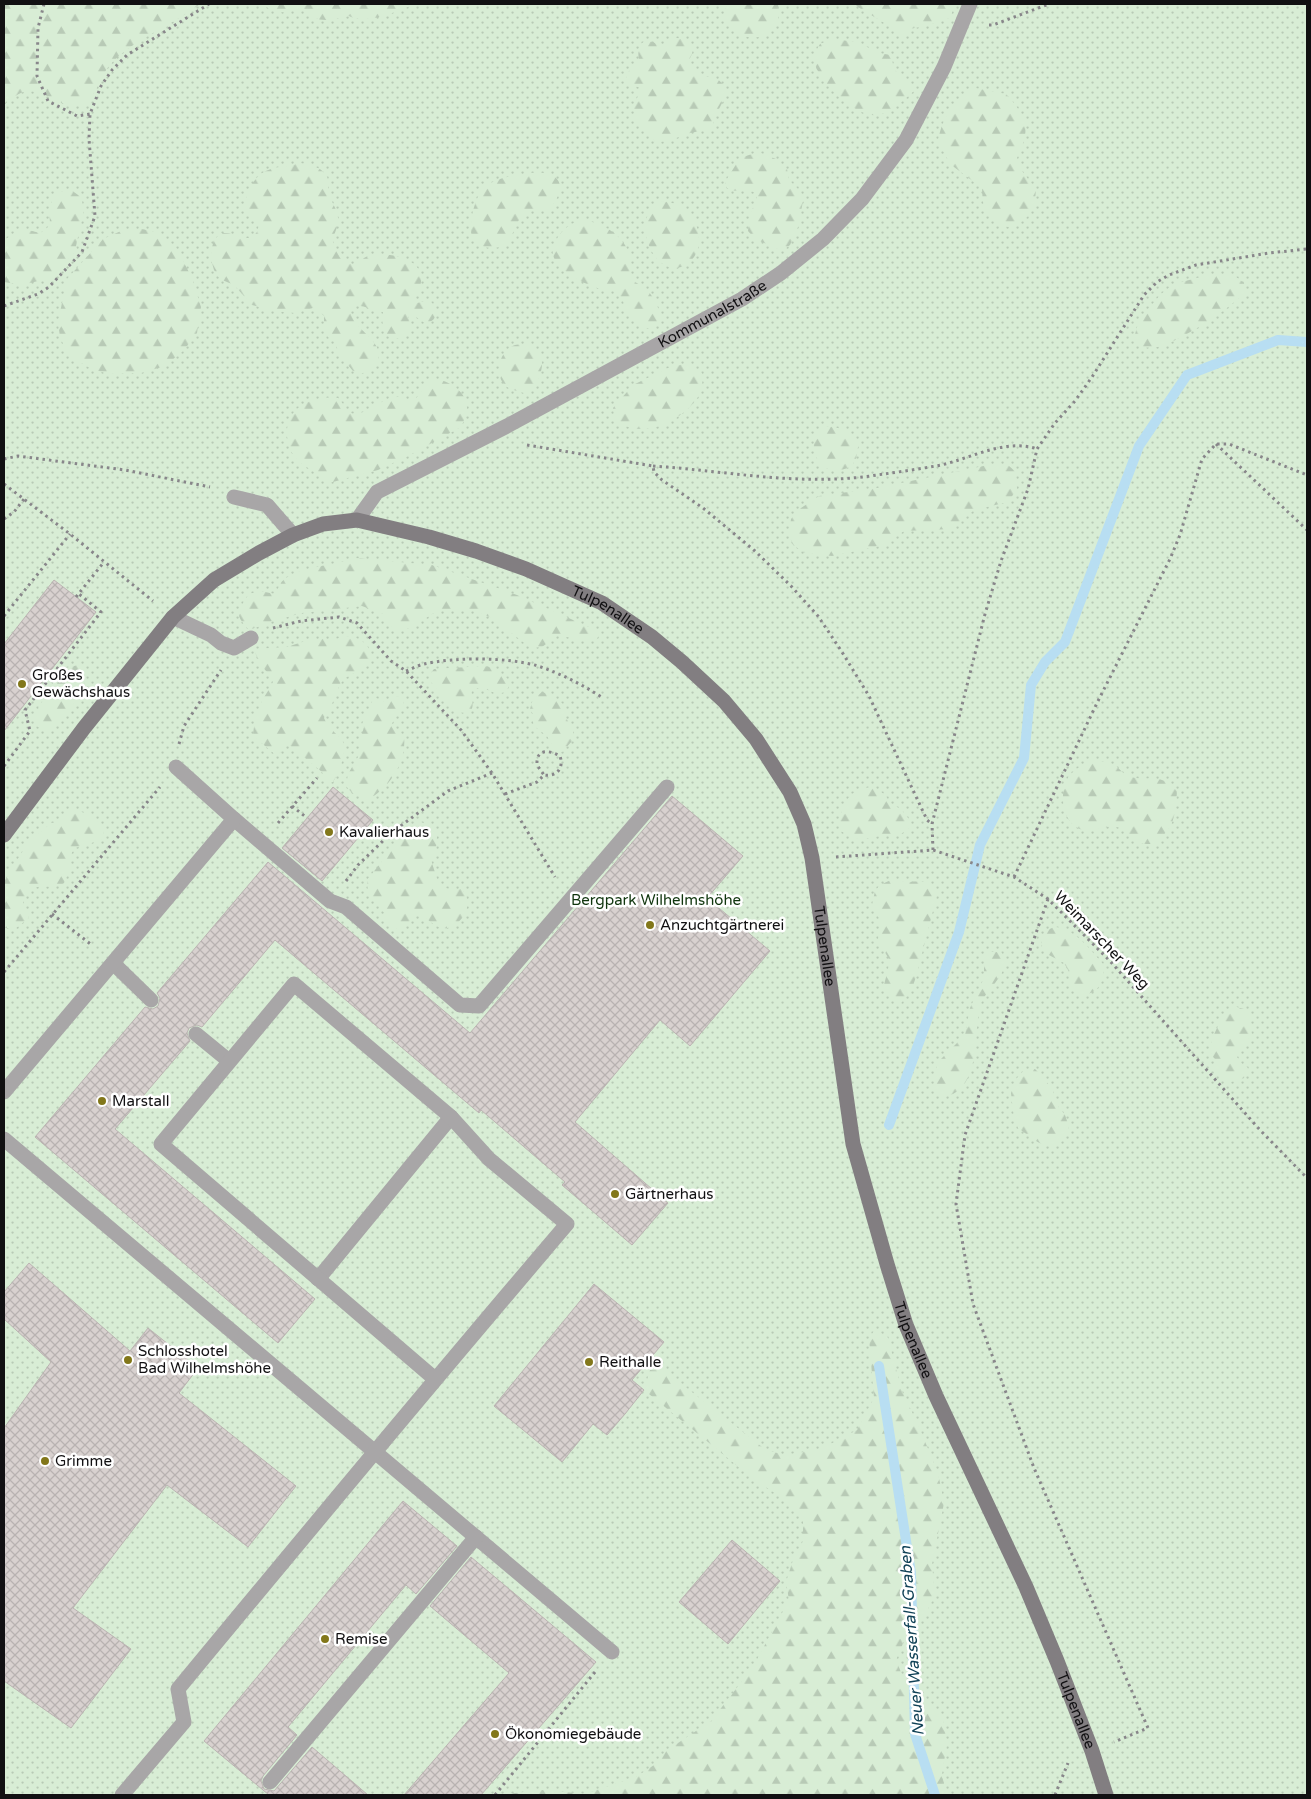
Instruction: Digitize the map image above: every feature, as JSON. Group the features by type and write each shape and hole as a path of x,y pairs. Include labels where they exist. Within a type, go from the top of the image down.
{"main road":[{"name":"Tulpenallee","path":"4,835 84,728 173,617 214,580 293,535 323,524 357,520 390,527 476,551 526,569 602,603 652,637 682,662 724,701 756,738 790,792 804,824 812,858 853,1144 887,1264 906,1325 936,1396 1026,1587 1092,1751 1106,1795"}],"lane":[{"name":"Kommunalstraße","path":"357,520 377,492 507,426 742,299 781,272 823,239 862,199 906,140 944,66 967,10"},
{"path":"234,497 268,505 293,535"},
{"path":"173,617 234,648 252,638"},
{"path":"176,767 330,900 346,907 460,1005 479,1006 667,787"},
{"path":"4,1092 234,819"},
{"path":"113,963 151,1000"},
{"path":"122,1795 184,1722 178,1689 374,1451 567,1224 489,1159 451,1117 294,984 161,1144 435,1379"},
{"path":"196,1034 229,1061"},
{"path":"318,1279 451,1117"},
{"path":"4,1138 612,1652"},
{"path":"270,1782 476,1537"}],"path":[{"path":"44,4 38,28 37,76 48,101 77,116 90,114"},
{"path":"4,306 38,294 49,287 82,252 95,216 88,139 90,114 101,86 122,60 209,4"},
{"path":"967,10 980,23 993,25 1050,4"},
{"path":"933,850 932,824 985,614 1001,561 1028,489 1037,449 1092,377 1144,295 1157,282 1168,275 1196,265 1307,248"},
{"path":"507,426 518,444 653,466 785,480 830,480 874,476 942,464 1001,448 1026,445 1037,449"},
{"path":"1014,877 1097,703 1170,559 1180,535 1202,459 1216,444 1229,444 1307,475"},
{"path":"1216,444 1307,530"},
{"path":"4,459 18,456 126,470 217,488 234,497"},
{"path":"653,466 654,472 662,480 703,508 756,550 818,616 868,696 927,820 932,824"},
{"path":"4,484 70,534 173,617"},
{"path":"4,519 14,512 24,499"},
{"path":"4,616 70,534"},
{"path":"4,766 30,731 25,710 101,612 78,596 104,562"},
{"path":"252,638 279,626 301,621 339,617 356,623 391,661 406,671 461,730 492,774 570,902"},
{"path":"176,767 184,726 234,648"},
{"path":"406,671 423,664 468,659 512,662 537,666 560,674 603,698"},
{"path":"544,751 550,751 560,756 561,768 556,774 544,775 537,765 539,756 544,751"},
{"path":"330,900 358,864 391,833 448,791 492,774"},
{"path":"504,794 537,782 544,775"},
{"path":"262,842 317,778"},
{"path":"4,972 156,792"},
{"path":"292,806 307,818"},
{"name":"Weimarscher Weg","path":"812,858 933,850 1014,877 1048,899 1110,961 1260,1130 1307,1178"},
{"path":"1048,899 965,1135 956,1204 973,1304 1034,1468 1148,1728 1092,1751"},
{"path":"52,914 113,963"},
{"path":"495,1795 612,1652"}],"green space":[{"name":"Bergpark Wilhelmshöhe","path":"4,4 1307,4 1307,1795 4,1795"},
{"path":"4,4 200,4 140,40 118,57 106,70 88,101 78,106 64,103 34,91 24,92 4,105"},
{"path":"261,4 414,4 390,14 373,18 364,19 349,16 323,20 312,17 301,8 289,12 280,12"},
{"path":"727,4 778,4 778,20 772,31 762,36 751,37 739,34 730,27 726,17"},
{"path":"854,4 955,4 950,18 910,29 901,37 891,27"},
{"path":"675,38 685,40 691,45 692,52 688,61 694,68 695,73 717,79 724,86 727,93 714,119 713,128 686,134 669,141 655,142 636,118 634,108 641,88 633,85 626,79 627,73 639,61 638,52 642,43 645,41 653,42 663,47"},
{"path":"832,39 858,42 878,53 891,55 894,69 914,91 893,108 878,115 870,115 852,107 835,93 822,78 813,56 820,44"},
{"path":"975,88 1006,94 1017,108 1025,123 1022,147 1017,158 1022,171 1036,190 1035,198 1030,214 1008,227 990,217 983,203 982,188 950,164 938,141 943,124 950,111"},
{"path":"758,152 776,159 787,169 789,180 801,192 803,201 798,227 790,245 782,251 755,239 748,231 750,214 757,199 756,193 748,190 731,190 727,188 725,182 740,158"},
{"path":"299,163 316,167 327,176 328,194 338,217 337,227 332,239 337,253 342,259 355,265 366,257 382,254 407,260 419,269 421,276 420,286 414,301 417,303 429,300 437,311 433,320 425,323 410,313 408,315 411,328 406,336 400,339 389,337 387,334 382,322 383,312 361,306 353,306 351,314 355,323 375,344 379,357 374,366 360,374 353,371 338,353 336,343 328,337 324,327 324,316 320,312 313,308 295,313 274,311 252,305 234,285 220,279 214,270 211,251 214,240 221,233 252,238 257,232 259,225 256,219 244,207 252,184 265,171"},
{"path":"530,173 549,174 559,182 558,196 549,210 535,210 526,213 521,217 510,239 501,247 490,248 476,243 471,232 472,216 483,189 498,179"},
{"path":"71,190 81,197 84,210 76,246 77,250 47,282 42,280 22,285 4,282 4,241 17,232 29,230 40,233 45,230 50,222 49,211 54,195"},
{"path":"662,201 670,202 687,211 698,229 699,244 694,257 689,263 677,268 665,265 660,261 651,250 647,239 646,223 651,206"},
{"path":"580,220 593,222 607,228 624,243 628,252 632,279 650,293 661,315 654,327 645,328 637,323 615,292 596,288 581,281 559,266 553,252 555,242 567,227"},
{"path":"142,229 160,233 177,249 192,278 201,307 197,333 184,350 165,366 141,373 108,374 90,368 76,360 65,348 60,337 58,322 67,279 103,239 121,231"},
{"path":"1212,274 1236,277 1244,283 1245,293 1216,315 1183,336 1162,346 1142,348 1134,338 1139,320 1161,294 1174,284"},
{"path":"527,344 541,358 542,368 536,387 524,393 512,390 503,383 500,378 499,367 506,351 517,345"},
{"path":"688,363 702,373 701,392 694,402 675,419 663,425 638,429 626,426 615,420 613,408 633,385 668,368"},
{"path":"434,378 451,384 464,397 467,410 465,418 461,427 408,456 378,470 329,483 303,465 292,452 287,439 288,426 291,417 302,405 319,399 338,398 343,404 344,410 351,413 364,412 390,398 401,397 413,401 427,383"},
{"path":"824,426 843,430 859,441 856,459 851,467 831,470 824,467 818,460 814,452 814,443"},
{"path":"998,463 1009,466 1016,472 1017,489 1008,502 974,510 951,529 904,531 884,545 832,556 805,553 793,545 789,534 791,519 801,508 819,496 877,488"},
{"path":"355,558 432,565 517,595 600,632 597,639 589,642 558,635 542,647 531,648 490,617 472,610 440,609 404,630 395,629 388,623 383,614 362,606 302,613 249,630 241,620 239,616 240,609 249,594 260,591 275,594 282,581 293,574"},
{"path":"345,636 357,638 366,644 369,648 370,659 369,665 345,678 340,684 324,718 344,744 344,755 338,773 333,782 329,783 325,780 322,772 288,744 277,756 253,736 258,709 274,679 262,666 254,649 287,647 311,639 336,639"},
{"path":"78,665 86,673 83,692 52,731 44,731 34,724 34,715 58,675 66,668"},
{"path":"485,666 493,668 506,677 509,686 506,692 496,694 481,688 472,690 472,708 471,711 466,713 456,712 430,681 430,674 434,669"},
{"path":"542,692 552,695 564,705 566,718 573,730 573,740 562,752 554,748 547,736 534,726 534,716 530,709 533,699"},
{"path":"398,696 404,701 403,706 391,725 404,736 403,755 395,774 389,782 367,800 352,793 346,786 348,774 358,757 364,727 362,724 374,697 387,703"},
{"path":"1093,760 1116,766 1125,774 1136,778 1164,781 1177,791 1173,821 1166,832 1154,844 1138,843 1122,829 1115,826 1088,831 1075,827 1069,821 1063,804 1063,795 1068,778 1075,770"},
{"path":"873,786 885,795 891,804 901,809 908,818 911,826 905,832 856,839 839,829 843,807 852,794"},
{"path":"75,810 89,815 100,824 104,832 101,840 75,848 71,854 71,866 64,883 56,886 37,887 30,891 24,897 23,902 29,918 16,928 4,928 4,882 30,841 51,823 59,822 65,813"},
{"path":"421,822 430,826 437,836 436,852 431,860 439,885 451,890 461,889 466,895 467,909 460,921 448,928 439,927 422,915 416,915 402,929 397,929 386,919 386,915 368,892 367,880 391,850"},
{"path":"893,879 930,884 937,895 916,977 911,991 901,1003 890,999 884,985 890,961 878,940 880,920 872,905 875,891 880,885"},
{"path":"1055,927 1076,936 1104,965 1101,983 1095,991 1084,995 1077,995 1070,987 1068,970 1064,963 1047,954 1041,947 1044,934"},
{"path":"990,952 1001,952 1006,959 998,979 982,1000 980,1006 974,1060 970,1073 956,1093 943,1097 936,1092 935,1073 938,1062 965,1035 970,1008 984,978 984,958"},
{"path":"1233,1006 1244,1009 1249,1016 1252,1036 1245,1042 1237,1057 1248,1068 1244,1078 1227,1081 1219,1077 1216,1060 1211,1054 1210,1048 1217,1028"},
{"path":"1025,1069 1035,1069 1044,1078 1053,1091 1057,1105 1065,1115 1069,1127 1063,1140 1055,1146 1045,1146 1018,1128 1013,1111 1011,1093 1017,1078"},
{"path":"874,1331 887,1335 902,1391 938,1473 944,1503 932,1564 935,1595 927,1611 904,1641 896,1660 905,1682 943,1717 947,1744 942,1774 946,1795 504,1795 543,1790 585,1794 636,1777 654,1765 666,1751 711,1721 753,1667 789,1600 786,1582 793,1560 803,1541 803,1518 786,1500 756,1481 644,1390 650,1370 665,1371 766,1450 785,1455 821,1449 857,1430 874,1398 869,1338"}],"building":[{"name":"Großes Gewächshaus","path":"54,580 96,612 4,731 4,644"},
{"name":"Kavalierhaus","path":"333,787 373,820 322,881 282,848"},
{"path":"672,796 743,856 707,898 770,951 690,1046 660,1020 575,1122 668,1203 632,1245 562,1185 565,1182 481,1110 479,1113 275,940 202,1027 197,1025 189,1028 187,1033 190,1041 115,1129 315,1299 278,1343 35,1137 145,1007 153,1009 158,1006 160,998 157,993 268,862 470,1033"},
{"path":"29,1263 130,1351 148,1328 198,1368 179,1393 296,1486 248,1547 167,1485 73,1608 131,1649 71,1728 4,1681 4,1428 51,1362 4,1319 4,1292"},
{"name":"Reithalle","path":"594,1284 664,1342 632,1380 644,1390 625,1414 607,1435 593,1424 562,1462 494,1406"},
{"name":"Remise","path":"403,1501 457,1546 416,1594 406,1585 288,1727 297,1735 263,1776 261,1781 264,1789 274,1791 312,1747 368,1795 269,1795 204,1741"},
{"path":"732,1540 780,1581 728,1644 679,1602"},
{"name":"Ökonomiegebäude","path":"471,1557 596,1662 481,1795 404,1795 509,1673 430,1606"}],"waterway":[{"path":"889,1125 959,932 980,845 1024,758 1031,685 1045,662 1065,642 1139,446 1187,375 1278,340 1307,342"},
{"name":"Neuer Wasserfall-Graben","path":"879,1366 911,1573 915,1734 935,1795"}],"place":[{"name":"Großes Gewächshaus","path":"22,684"},
{"name":"Kavalierhaus","path":"329,832"},
{"name":"Anzuchtgärtnerei","path":"650,925"},
{"name":"Marstall","path":"102,1101"},
{"name":"Gärtnerhaus","path":"615,1194"},
{"name":"Schlosshotel Bad Wilhelmshöhe","path":"128,1360"},
{"name":"Reithalle","path":"589,1362"},
{"name":"Grimme","path":"45,1461"},
{"name":"Remise","path":"325,1639"},
{"name":"Ökonomiegebäude","path":"495,1734"}]}
